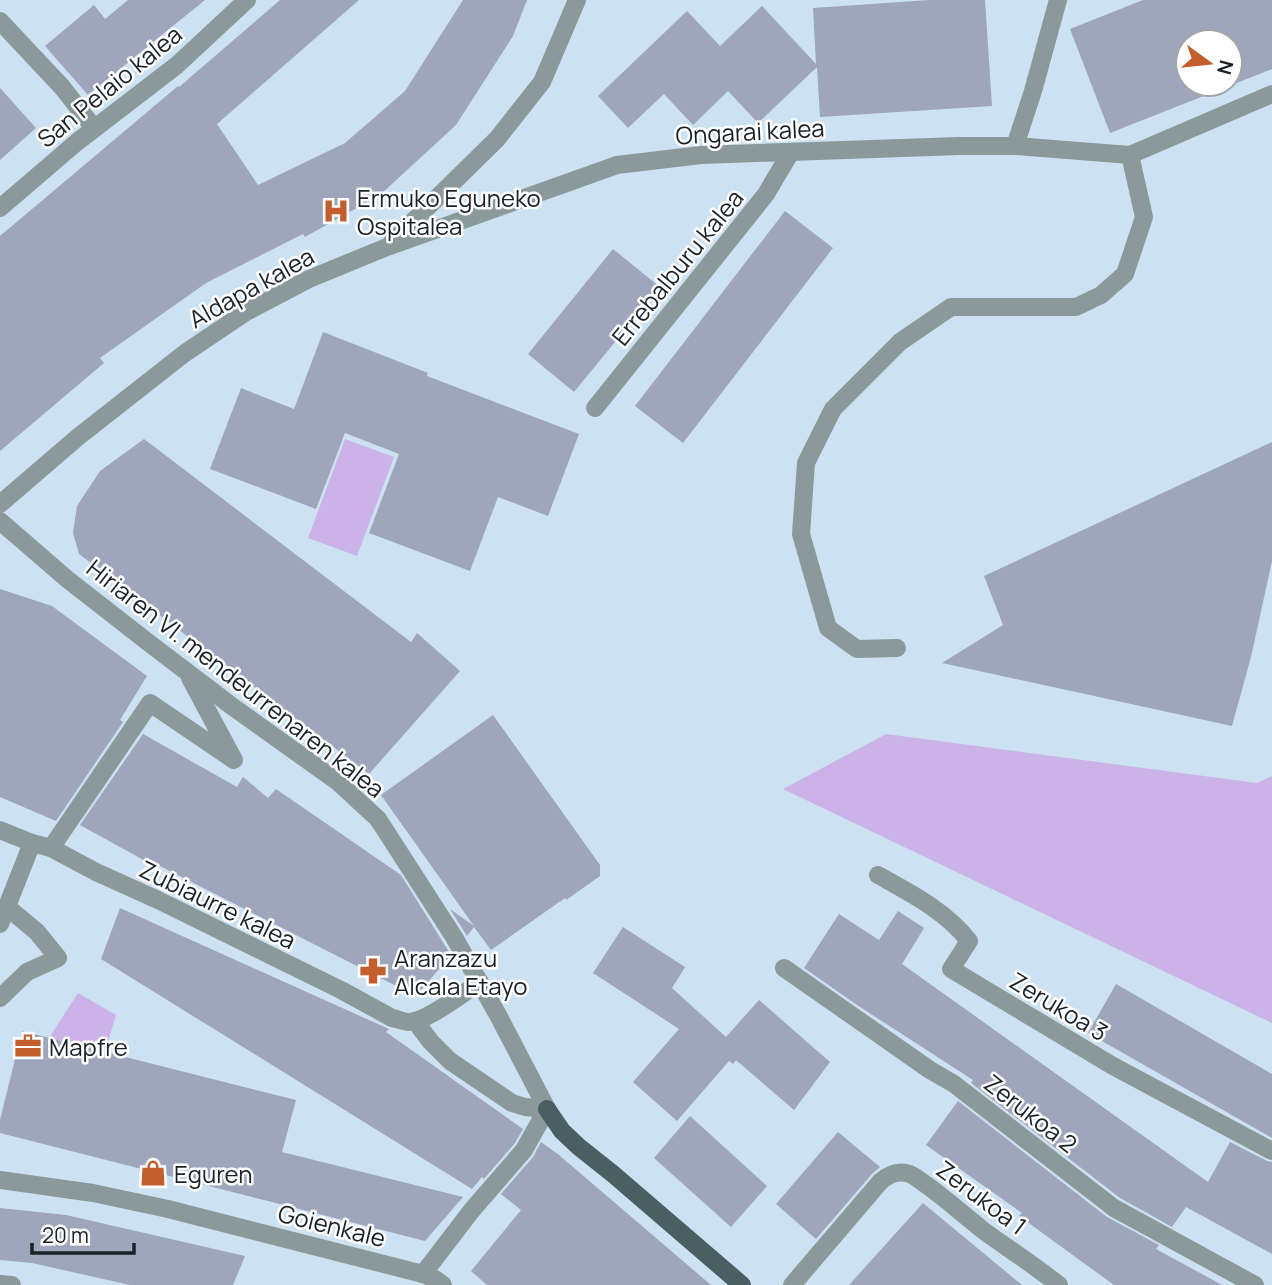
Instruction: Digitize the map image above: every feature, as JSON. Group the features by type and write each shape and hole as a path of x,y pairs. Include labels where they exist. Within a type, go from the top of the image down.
{"main road":[{"path":"547,1109 562,1131 743,1285"}],"street":[{"name":"San Pelaio kalea","path":"0,208 94,128 177,65 247,0"},
{"name":"Aldapa kalea","path":"0,504 78,437 186,353 246,312 309,279 387,247 497,139 542,82 577,0"},
{"path":"1015,146 1058,0"},
{"path":"0,21 62,88 94,128"},
{"name":"Ongarai kalea","path":"387,247 617,165 701,155 959,146 1015,146 1130,155 1272,94"},
{"name":"Errebalburu kalea","path":"595,408 766,194 791,152"},
{"path":"897,648 857,649 828,628 802,534 806,463 833,409 900,342 951,307 1076,307 1101,295 1125,274 1144,217 1130,155"},
{"name":"Hiriaren VI. mendeurrenaren kalea","path":"0,521 67,579 149,643 338,782 378,819 454,937 547,1109"},
{"path":"51,848 150,703 234,760 186,671"},
{"name":"Zubiaurre kalea","path":"0,830 51,848 341,990 392,1018 415,1021"},
{"path":"0,998 27,972 58,958 37,932 4,915 32,843"},
{"name":"Zerukoa 3","path":"878,875 923,900 959,928 968,941 951,969 1113,1066 1272,1151"},
{"name":"Zerukoa 2","path":"784,968 954,1084 1114,1208 1255,1285"},
{"path":"423,1274 472,1210 524,1150 547,1109 512,1103 450,1060 431,1042 415,1021 425,1018 480,982"},
{"name":"Zerukoa 1","path":"792,1285 880,1182 888,1175 899,1172 911,1175 949,1201 982,1230 1059,1285"},
{"name":"Goienkale","path":"0,1180 93,1193 168,1209 423,1274 443,1285"},
{"path":"0,1284 12,1285"}],"shaded area":[{"path":"345,439 394,457 357,556 308,538"},
{"path":"886,734 1257,783 1272,776 1272,1023 783,789"},
{"path":"78,993 116,1015 105,1052 49,1038"}],"building":[{"path":"128,0 205,0 88,95 45,46 94,5 105,19"},
{"path":"280,0 359,0 217,124 258,185 345,143 405,91 463,0 527,0 513,36 456,125 380,195 305,237 303,234 206,283 100,358 104,363 0,451 0,236"},
{"path":"929,0 985,0 992,106 820,117 817,67 758,123 728,91 693,125 664,94 628,128 598,96 687,11 720,46 762,6 816,64 813,8"},
{"path":"1143,0 1272,0 1272,69 1244,80 1244,28 1174,28 1174,98 1199,98 1110,133 1070,29"},
{"path":"0,88 36,128 0,160"},
{"path":"785,211 833,248 683,443 635,406"},
{"path":"613,249 660,287 574,392 528,354"},
{"path":"323,332 428,373 427,376 579,434 548,516 498,497 470,571 369,533 399,454 345,433 316,509 210,469 241,388 294,409"},
{"path":"144,439 411,642 417,633 460,671 369,774 79,554 73,533 77,506 100,471"},
{"path":"1272,442 1272,561 1251,657 1232,726 942,663 1003,625 984,576"},
{"path":"0,589 52,606 147,676 120,720 123,722 56,821 0,797"},
{"path":"493,715 600,865 600,876 491,950 474,927 467,936 450,909 474,926 381,795"},
{"path":"143,734 237,787 243,777 268,798 276,789 401,875 451,955 416,996 150,861 149,863 80,825"},
{"path":"120,908 389,1029 386,1032 523,1129 515,1143 472,1189 101,959"},
{"path":"898,911 924,928 902,964 1208,1182 1230,1142 1272,1162 1272,1254 1186,1207 1172,1227 1120,1198 971,1083 973,1080 804,968 839,914 879,940"},
{"path":"623,927 685,967 672,988 726,1037 759,1000 830,1062 794,1110 736,1060 733,1064 729,1061 677,1121 633,1082 679,1029 593,973"},
{"path":"1116,984 1272,1074 1272,1138 1088,1033"},
{"path":"22,1031 296,1100 282,1152 463,1197 425,1241 0,1133 0,1120"},
{"path":"958,1101 1107,1217 1159,1245 1156,1249 1222,1285 1114,1285 1019,1216 1022,1213 926,1145"},
{"path":"690,1116 767,1186 731,1227 654,1158"},
{"path":"838,1132 880,1167 816,1239 776,1204"},
{"path":"541,1142 711,1285 487,1285 471,1271 521,1210 501,1194 533,1157"},
{"path":"923,1203 1022,1285 849,1285"},
{"path":"0,1208 66,1215 245,1256 233,1285 130,1285 32,1263 0,1260"}],"place":[{"name":"Ermuko Eguneko Ospitalea","path":"336,211"},
{"name":"Aranzazu Alcala Etayo","path":"373,971"},
{"name":"Mapfre","path":"28,1046"},
{"name":"Eguren","path":"153,1173"}]}
